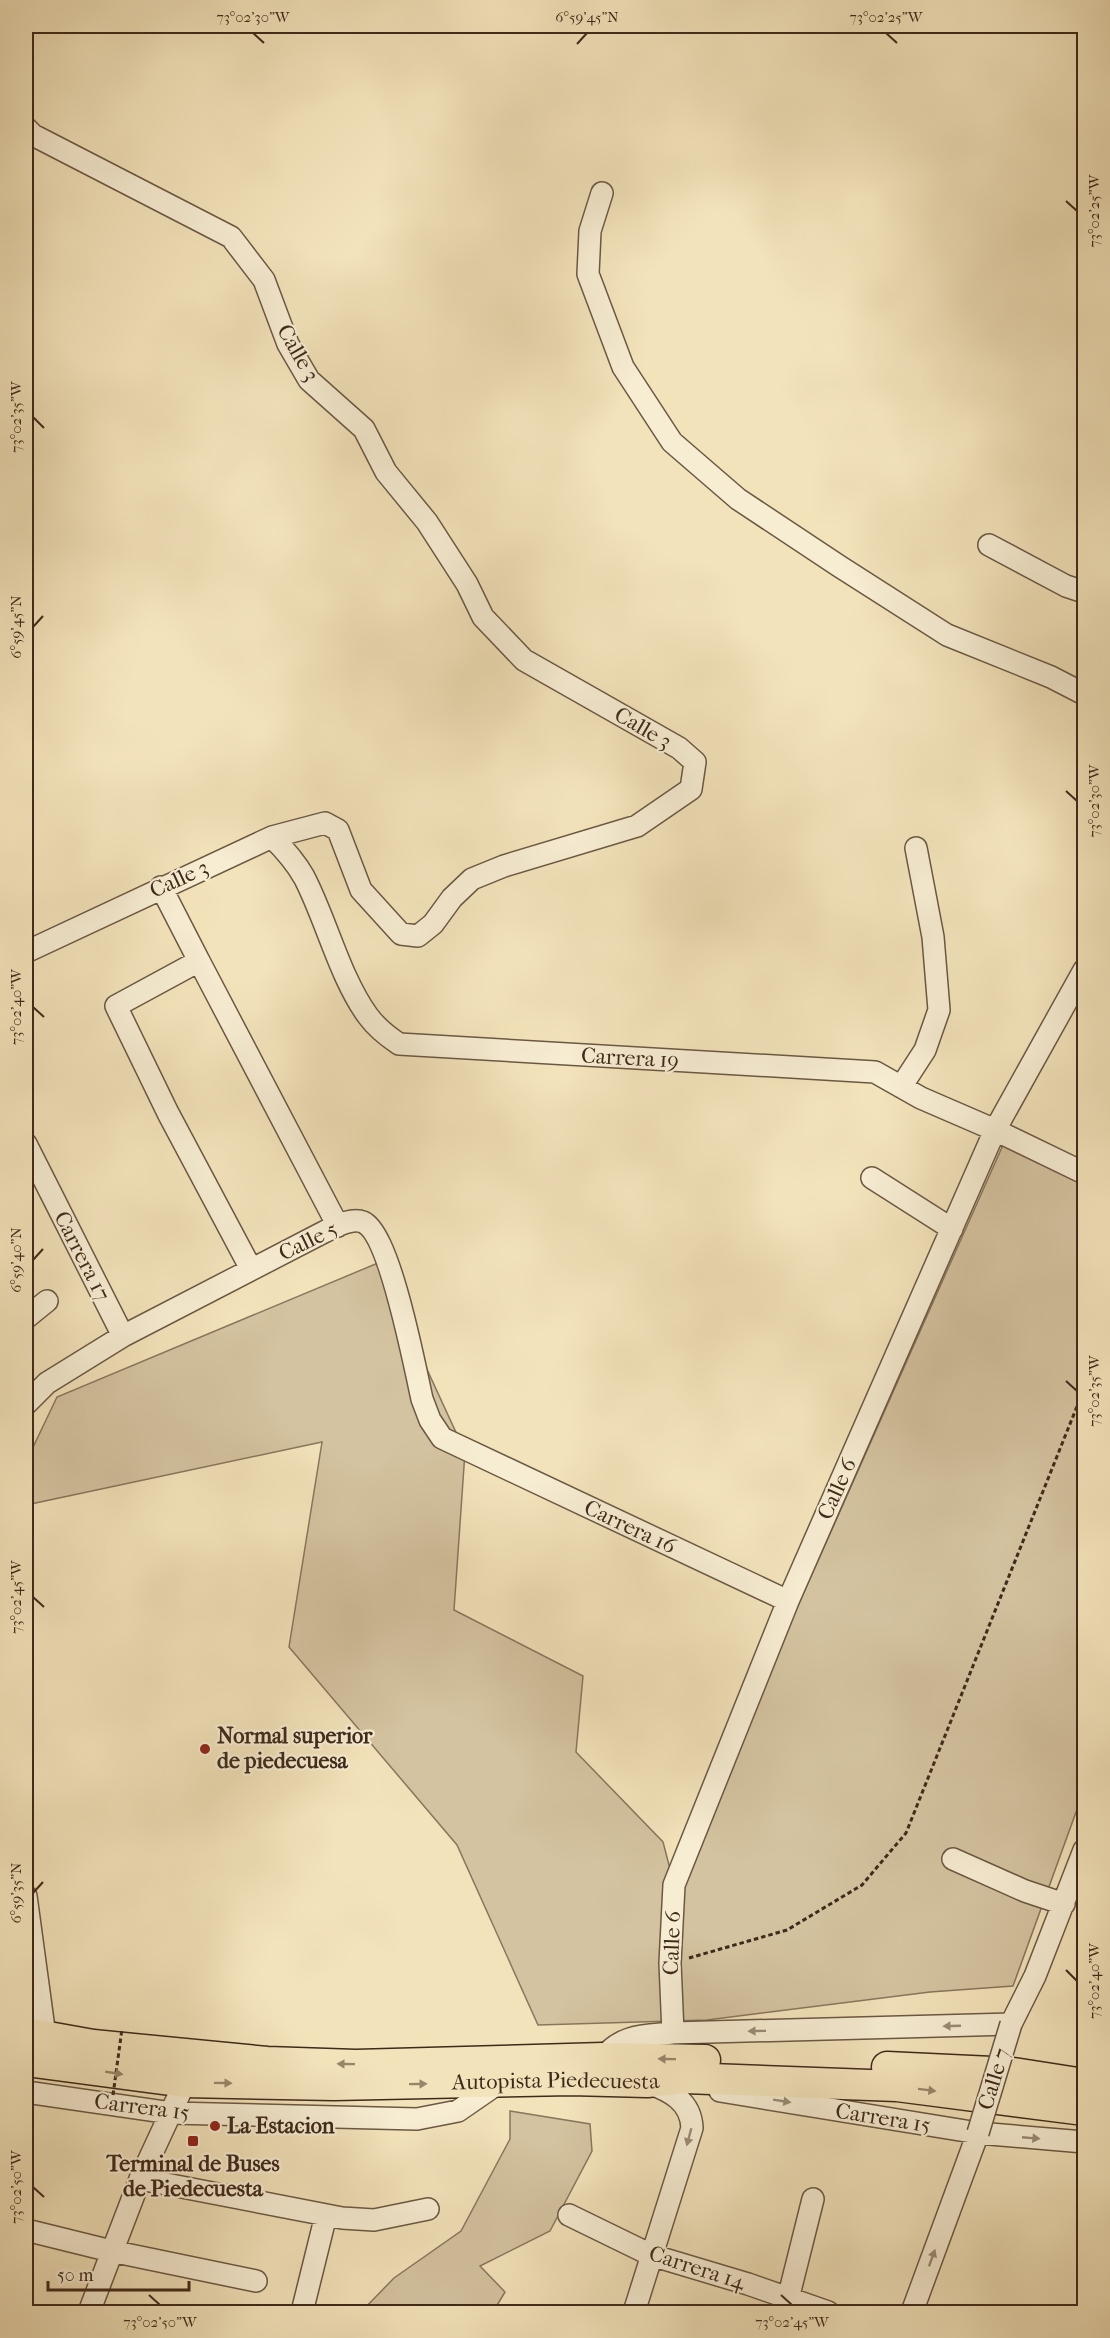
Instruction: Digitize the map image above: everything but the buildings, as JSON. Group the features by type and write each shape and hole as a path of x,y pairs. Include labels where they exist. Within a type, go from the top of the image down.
{"highway":[{"name":"Autopista Piedecuesta","path":"35,2035 93,2044 267,2062 356,2065 603,2058 977,2071 1013,2073 1084,2084"},
{"name":"Autopista Piedecuesta","path":"26,2061 185,2082 334,2085 571,2080 647,2082 685,2078 897,2086 1084,2110"}],"street":[{"name":"Calle 3","path":"26,128 33,135 231,237 264,280 288,344 309,380 364,429 386,472 427,522 467,584 483,617 524,660 679,748 695,762 691,789 637,826 504,866 472,879 453,898 433,924 418,936 400,934 360,890 338,830 324,823 272,837 26,952"},
{"path":"602,193 590,231 588,274 623,367 672,442 738,499 947,635 1051,676 1084,694"},
{"path":"989,545 1066,586 1084,592"},
{"name":"Carrera 19","path":"272,837 293,859 304,877 350,982 368,1016 383,1033 399,1044 875,1072 921,1098 995,1130 1084,1173"},
{"path":"901,1087 925,1050 939,1010 933,937 916,848"},
{"path":"161,887 338,1226"},
{"path":"199,961 116,1006 168,1113 251,1269"},
{"name":"Calle 6","path":"673,2033 669,1963 674,1885 788,1601 995,1130 1084,970"},
{"name":"Carrera 17","path":"26,1144 123,1336"},
{"path":"872,1178 952,1229"},
{"name":"Calle 5","path":"26,1404 47,1383 123,1336 338,1226 362,1221 371,1227 387,1260 422,1400 430,1420 442,1438 472,1453"},
{"path":"26,1318 48,1301"},
{"name":"Carrera 16","path":"472,1453 788,1601"},
{"name":"Calle 7","path":"912,2313 978,2133 1011,2024 1035,1976 1084,1850"},
{"path":"953,1859 1025,1891 1064,1904"},
{"path":"26,1896 35,2035"},
{"path":"603,2058 613,2046 634,2038 673,2033 1011,2024"},
{"name":"Carrera 15","path":"685,2078 707,2089 978,2133 1084,2142"},
{"path":"89,2313 140,2180 185,2082"},
{"name":"Carrera 15","path":"26,2092 171,2113 417,2119 458,2111 500,2082"},
{"path":"633,2313 692,2128 692,2117 687,2107 670,2091 647,2082"},
{"path":"140,2180 326,2215 374,2220 428,2209"},
{"path":"788,2299 813,2199"},
{"path":"302,2313 326,2215"},
{"name":"Carrera 14","path":"569,2215 651,2255 828,2313"},
{"path":"26,2230 111,2252 256,2281"}],"path":[{"path":"669,1963 787,1930 862,1885 906,1833 1084,1389"},
{"path":"113,2095 122,2029"}],"shaded area":[{"path":"1003,1145 1084,1181 1084,1790 1013,1986 930,1992 707,2020 538,2025 457,1845 289,1647 322,1442 26,1505 26,1462 57,1397 378,1263 465,1452 454,1610 583,1676 576,1752 663,1842 674,1884"},
{"path":"510,2111 590,2124 592,2151 550,2231 480,2266 505,2292 493,2312 361,2312 394,2278 461,2231 510,2139"}],"place":[{"name":"Normal superior de piedecuesa","path":"205,1749"},
{"name":"La Estacion","path":"215,2126"},
{"name":"Terminal de Buses de Piedecuesta","path":"193,2141"}]}
